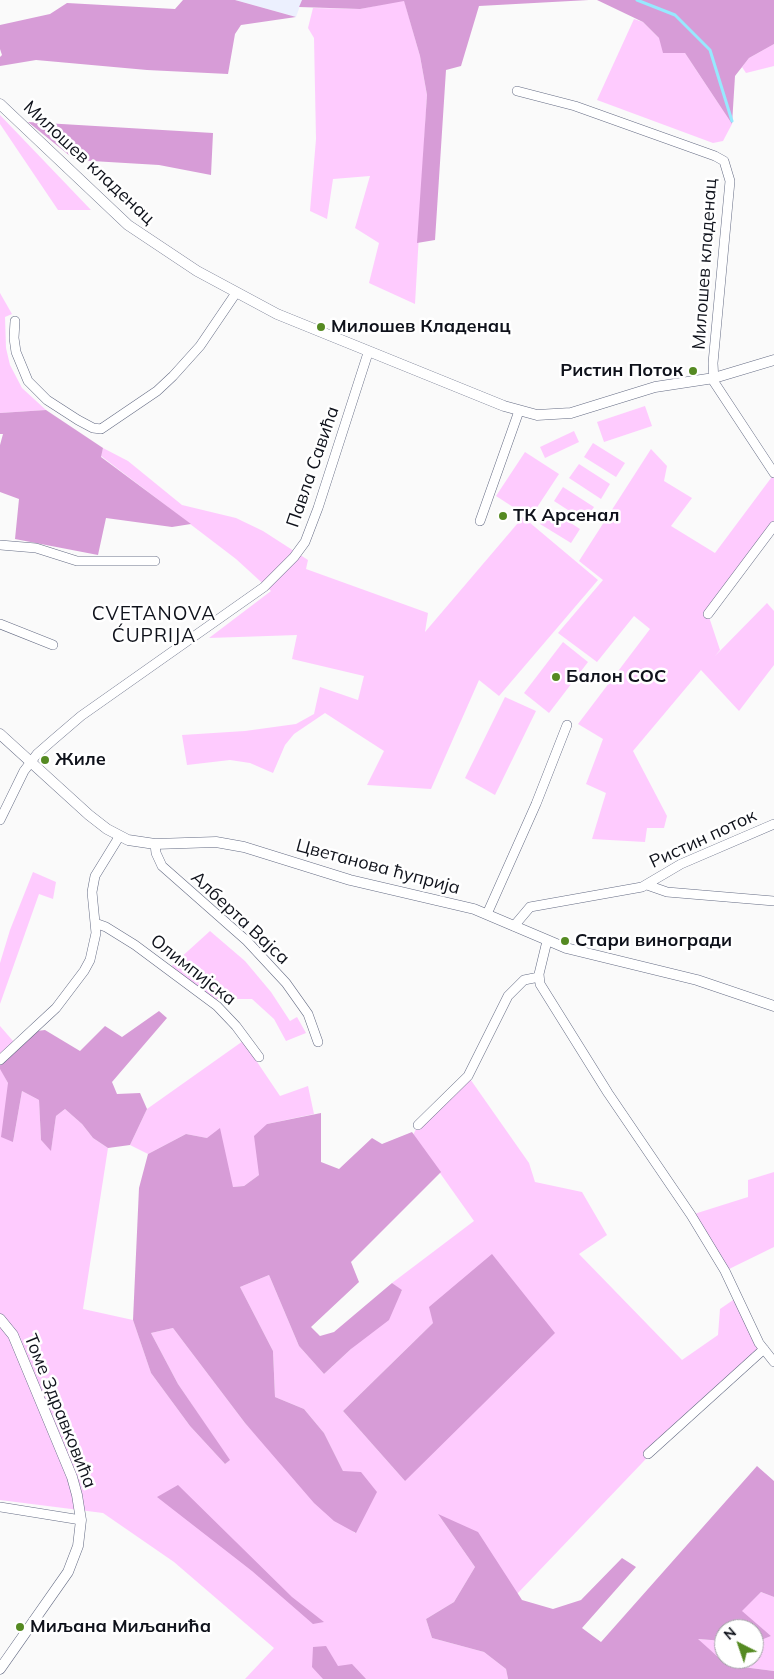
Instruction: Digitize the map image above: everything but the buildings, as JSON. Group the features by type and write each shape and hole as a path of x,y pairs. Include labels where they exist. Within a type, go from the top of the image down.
{"street":[{"name":"Милошев кладенац","path":"517,91 575,106 715,156 724,161 730,181 714,378"},
{"name":"Милошев кладенац","path":"0,104 133,230 236,293 277,314 368,352 519,411 549,415 571,413 655,388 714,378 774,360"},
{"path":"15,321 14,338 16,352 28,381 47,400 97,430 119,418 173,376 200,346 236,293"},
{"name":"Павла Савића","path":"0,820 20,779 31,762 81,716 270,582 285,568 307,538 368,352"},
{"path":"714,378 718,390 774,474"},
{"path":"480,521 519,411"},
{"path":"708,614 774,526"},
{"path":"0,545 36,548 77,562 155,561"},
{"path":"0,624 53,645"},
{"path":"487,914 536,804 567,725"},
{"name":"Цветанова ћуприја","path":"0,734 89,815 119,837 155,844 188,842 235,845 350,880 462,906 487,914 547,941 601,958 697,980 774,1006"},
{"name":"Ристин поток","path":"514,926 525,911 539,904 632,891 647,885 681,864 774,824"},
{"path":"0,1060 56,1008 78,981 91,955 96,933 92,892 95,876 119,837"},
{"name":"Алберта Вајса","path":"155,844 156,853 162,866 247,941 286,983 308,1014 318,1042"},
{"path":"647,885 667,892 774,901"},
{"name":"Олимпијска","path":"95,923 106,926 135,945 217,1006 236,1026 259,1057"},
{"path":"547,941 539,977 542,988 578,1046 664,1172 726,1271 764,1349 774,1362"},
{"path":"418,1125 468,1076 508,996 524,980 539,977"},
{"name":"Томе Здравковића","path":"0,1319 13,1335 72,1478 78,1495 81,1520"},
{"path":"648,1454 764,1349"},
{"path":"0,1507 81,1520 78,1546 68,1572 0,1669"}],"shaded area":[{"path":"183,0 235,0 296,17 241,25 235,34 228,74 147,70 36,60 0,66 0,57 2,55 0,49 0,25 50,14 67,3 175,9"},
{"path":"235,0 302,0 296,17"},
{"path":"302,0 589,0 479,6 461,66 446,70 435,240 417,243 427,95 420,56 404,1 360,9 299,7"},
{"path":"404,0 420,56 427,95 415,304 369,283 379,243 355,228 370,176 333,179 327,219 310,211 316,139 314,38 308,28 313,8 360,9"},
{"path":"597,0 774,0 774,44 749,58 735,76 732,124 685,53 663,53 659,38 643,22"},
{"path":"634,19 643,22 659,38 685,53 732,124 723,141 713,143 597,100"},
{"path":"774,44 774,66 746,73 742,67 749,58"},
{"path":"0,115 91,210 58,210 0,124"},
{"path":"28,122 213,133 211,175 159,165 75,160"},
{"path":"0,293 12,314 5,317 6,348 10,365 22,388 46,410 0,413"},
{"path":"645,406 652,426 604,442 597,422"},
{"path":"46,410 103,448 101,457 191,524 172,527 106,518 98,555 15,539 19,499 0,492 0,445 3,434 0,434 0,413"},
{"path":"574,431 579,442 545,458 540,447"},
{"path":"593,443 625,463 616,477 584,457"},
{"path":"103,448 128,461 182,505 236,518 263,531 308,560 306,569 428,613 425,632 523,517 598,580 499,696 479,680 431,789 367,785 384,751 325,713 294,734 285,745 273,773 250,763 230,760 187,765 182,735 245,731 296,724 314,714 320,687 358,700 364,676 292,659 297,635 209,638 271,591 236,559 101,456"},
{"path":"651,449 667,466 664,481 692,498 671,526 715,553 774,474 774,526 708,614 720,650 715,656 767,603 774,611 774,665 739,711 701,670 633,751 667,816 664,828 647,828 645,842 592,839 606,793 586,784 603,739 578,724 650,629 634,616 597,662 558,633 603,580 579,561"},
{"path":"525,452 559,474 530,518 496,496"},
{"path":"579,464 610,484 601,499 569,478"},
{"path":"563,487 594,507 585,521 554,501"},
{"path":"549,509 580,529 571,543 540,524"},
{"name":"Балон СОС","path":"563,642 588,662 549,713 524,693"},
{"path":"505,697 536,711 495,795 465,778"},
{"path":"33,872 56,882 53,899 39,894 0,1004 0,963 10,930"},
{"path":"210,931 245,961 271,992 290,1021 297,1017 306,1033 286,1041 274,1019 252,999 207,999 167,970"},
{"path":"159,1011 167,1018 112,1082 117,1094 140,1093 147,1109 130,1145 108,1148 93,1138 82,1124 65,1109 56,1116 51,1151 41,1140 39,1100 22,1091 13,1142 1,1137 8,1083 0,1069 0,1060 28,1032 45,1030 80,1051 105,1026 122,1037"},
{"path":"0,1026 20,1049 0,1068"},
{"path":"243,1041 280,1096 308,1086 314,1114 267,1124 259,1175 244,1186 233,1187 207,1138 186,1134 148,1154 130,1145 147,1109"},
{"path":"0,1068 8,1083 13,1142 22,1091 39,1100 41,1140 51,1150 56,1116 65,1109 82,1124 93,1138 108,1148 83,1309 133,1320 151,1373 190,1426 225,1464 229,1460 178,1384 151,1333 173,1328 245,1423 277,1458 355,1533 376,1492 343,1471 324,1433 304,1409 275,1397 273,1351 240,1287 269,1275 299,1346 324,1374 351,1349 402,1291 392,1283 474,1221 413,1135 418,1125 468,1076 529,1163 535,1182 582,1192 607,1235 579,1254 682,1360 718,1335 720,1309 739,1296 764,1349 663,1441 517,1594 438,1514 475,1567 454,1602 426,1619 432,1638 484,1652 506,1669 508,1679 245,1679 274,1648 174,1562 103,1513 0,1500","holes":["433,1323 405,1481 343,1411"]},
{"path":"321,1113 321,1162 339,1169 372,1138 382,1144 412,1132 441,1172 351,1262 359,1282 311,1327 320,1336 334,1332 392,1283 402,1290 389,1320 351,1349 324,1374 299,1346 269,1275 240,1287 273,1351 275,1397 304,1409 324,1433 343,1471 361,1472 377,1492 356,1533 334,1521 314,1503 245,1423 173,1328 151,1333 178,1384 230,1460 225,1464 190,1426 151,1373 133,1320 139,1188 148,1154 186,1134 207,1138 220,1128 233,1187 244,1186 259,1175 254,1136 267,1124"},
{"path":"774,1172 774,1247 725,1271 691,1215 748,1197 748,1180"},
{"path":"492,1254 555,1333 405,1481 343,1411 433,1323 429,1307"},
{"path":"757,1466 774,1481 774,1597 761,1592 742,1611 751,1619 714,1619 714,1640 698,1639 714,1653 714,1669 774,1671 774,1679 508,1679 506,1669 484,1652 432,1638 426,1619 454,1602 475,1567 438,1514 478,1532 522,1600 553,1609 581,1600 622,1558 636,1567 582,1628 601,1642"},
{"path":"178,1485 292,1597 324,1622 313,1624 252,1571 157,1497"},
{"path":"761,1592 774,1597 774,1671 758,1669 764,1669 764,1639 771,1636 764,1630 764,1619 751,1619 741,1611"},
{"path":"764,1630 771,1636 764,1639"},
{"path":"697,1639 714,1640 714,1654"},
{"path":"326,1646 338,1666 352,1664 366,1679 323,1679 312,1667 313,1647"}],"waterway":[{"path":"637,0 675,15 710,50 732,121"}],"place":[{"name":"Милошев Кладенац","path":"321,327"},
{"name":"Ристин Поток","path":"693,371"},
{"name":"ТК Арсенал","path":"503,516"},
{"name":"Балон СОС","path":"556,677"},
{"name":"Жиле","path":"45,760"},
{"name":"Стари виногради","path":"565,941"},
{"name":"Миљана Миљанића","path":"20,1627"}],"district":[{"name":"CVETANOVA ĆUPRIJA","path":"154,625"}]}
